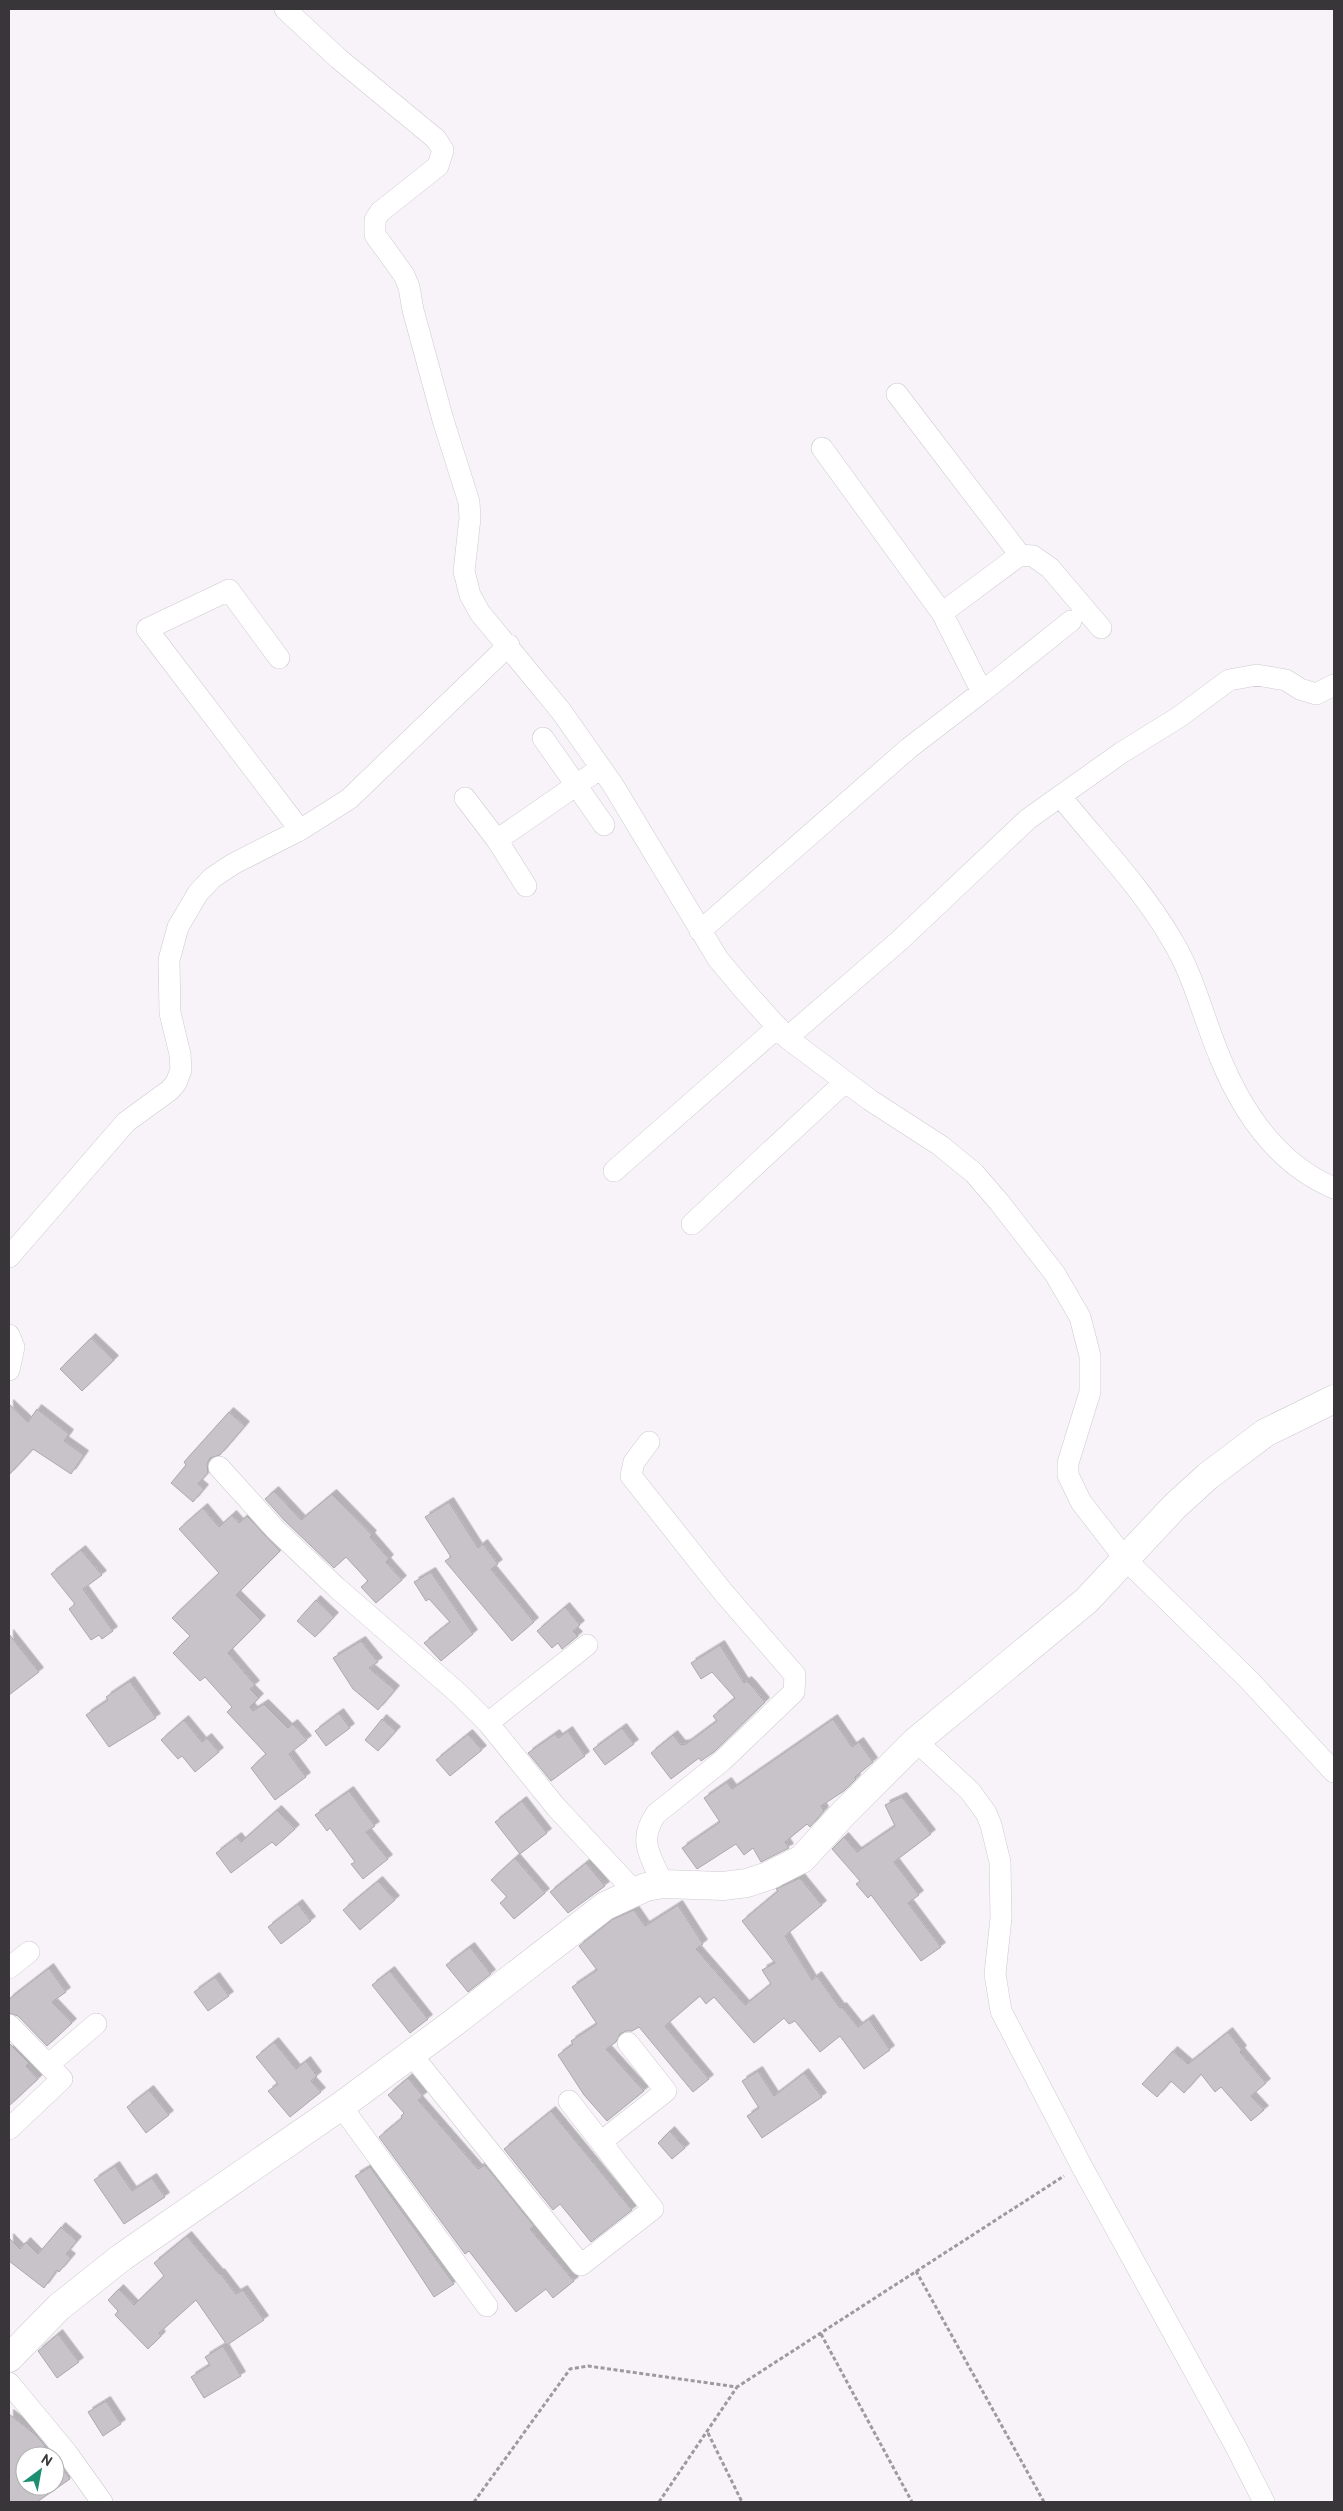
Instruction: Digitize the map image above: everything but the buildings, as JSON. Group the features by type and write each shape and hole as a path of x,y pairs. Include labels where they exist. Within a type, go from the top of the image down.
{"street":[{"path":"285,9 339,60 436,139 443,150 438,166 380,212 375,220 375,235 404,275 409,287 413,310 443,420 469,502 470,518 464,558 466,582 470,595 480,613 561,711 601,768 630,812 663,871 718,959 782,1033 870,1100 942,1146 974,1173 999,1202 1060,1282 1080,1317 1088,1344 1091,1372 1090,1392 1072,1448 1068,1475 1081,1502 1126,1560 1250,1680 1334,1772"},
{"path":"897,394 1020,555"},
{"path":"822,448 942,613 982,692"},
{"path":"942,613 1020,555 1033,556 1050,568 1101,628"},
{"path":"279,658 229,590 147,630 300,830"},
{"path":"700,930 909,748 1071,621"},
{"path":"9,1257 126,1122 170,1090 176,1083 181,1070 180,1054 170,1013 169,960 178,927 189,906 212,878 233,864 300,830 361,789 509,646"},
{"path":"614,1171 782,1033 899,941 1028,819 1121,753 1179,717 1229,680 1257,675 1276,678 1286,680 1300,689 1316,694 1334,685"},
{"path":"543,738 604,825"},
{"path":"497,840 601,768"},
{"path":"1060,797 1149,905 1172,939 1194,985 1219,1056 1257,1126 1279,1153 1313,1179 1334,1188"},
{"path":"465,798 497,840 526,886"},
{"path":"692,1224 845,1082"},
{"path":"9,1335 14,1347 9,1370"},
{"path":"9,2358 59,2307 122,2257 341,2106 594,1913 646,1887 663,1884 723,1886 748,1883 788,1868 802,1860 842,1815 916,1740 1086,1602 1175,1506 1233,1456 1265,1433 1334,1399"},
{"path":"649,1442 632,1466 631,1476 723,1592 795,1676 794,1692 722,1761 656,1814 650,1823 646,1834 646,1846 663,1884"},
{"path":"219,1467 276,1530 336,1587 443,1680 488,1723 556,1807 635,1892"},
{"path":"488,1723 587,1645"},
{"path":"916,1740 970,1791 986,1813 991,1825 1000,1862 1002,1887 995,1974 998,2000 1010,2030 1264,2502"},
{"path":"9,1968 29,1952"},
{"path":"48,2065 96,2024"},
{"path":"9,2025 62,2079 9,2129"},
{"path":"601,2142 666,2091 628,2044"},
{"path":"411,2054 581,2265 653,2209 569,2102"},
{"path":"341,2106 487,2306"},
{"path":"9,2383 67,2453 102,2502"}],"path":[{"path":"659,2502 708,2433 737,2387 1081,2165"},
{"path":"916,2272 1044,2502"},
{"path":"821,2334 912,2502"},
{"path":"474,2502 570,2369 588,2366 737,2387"},
{"path":"708,2433 742,2502"}]}
